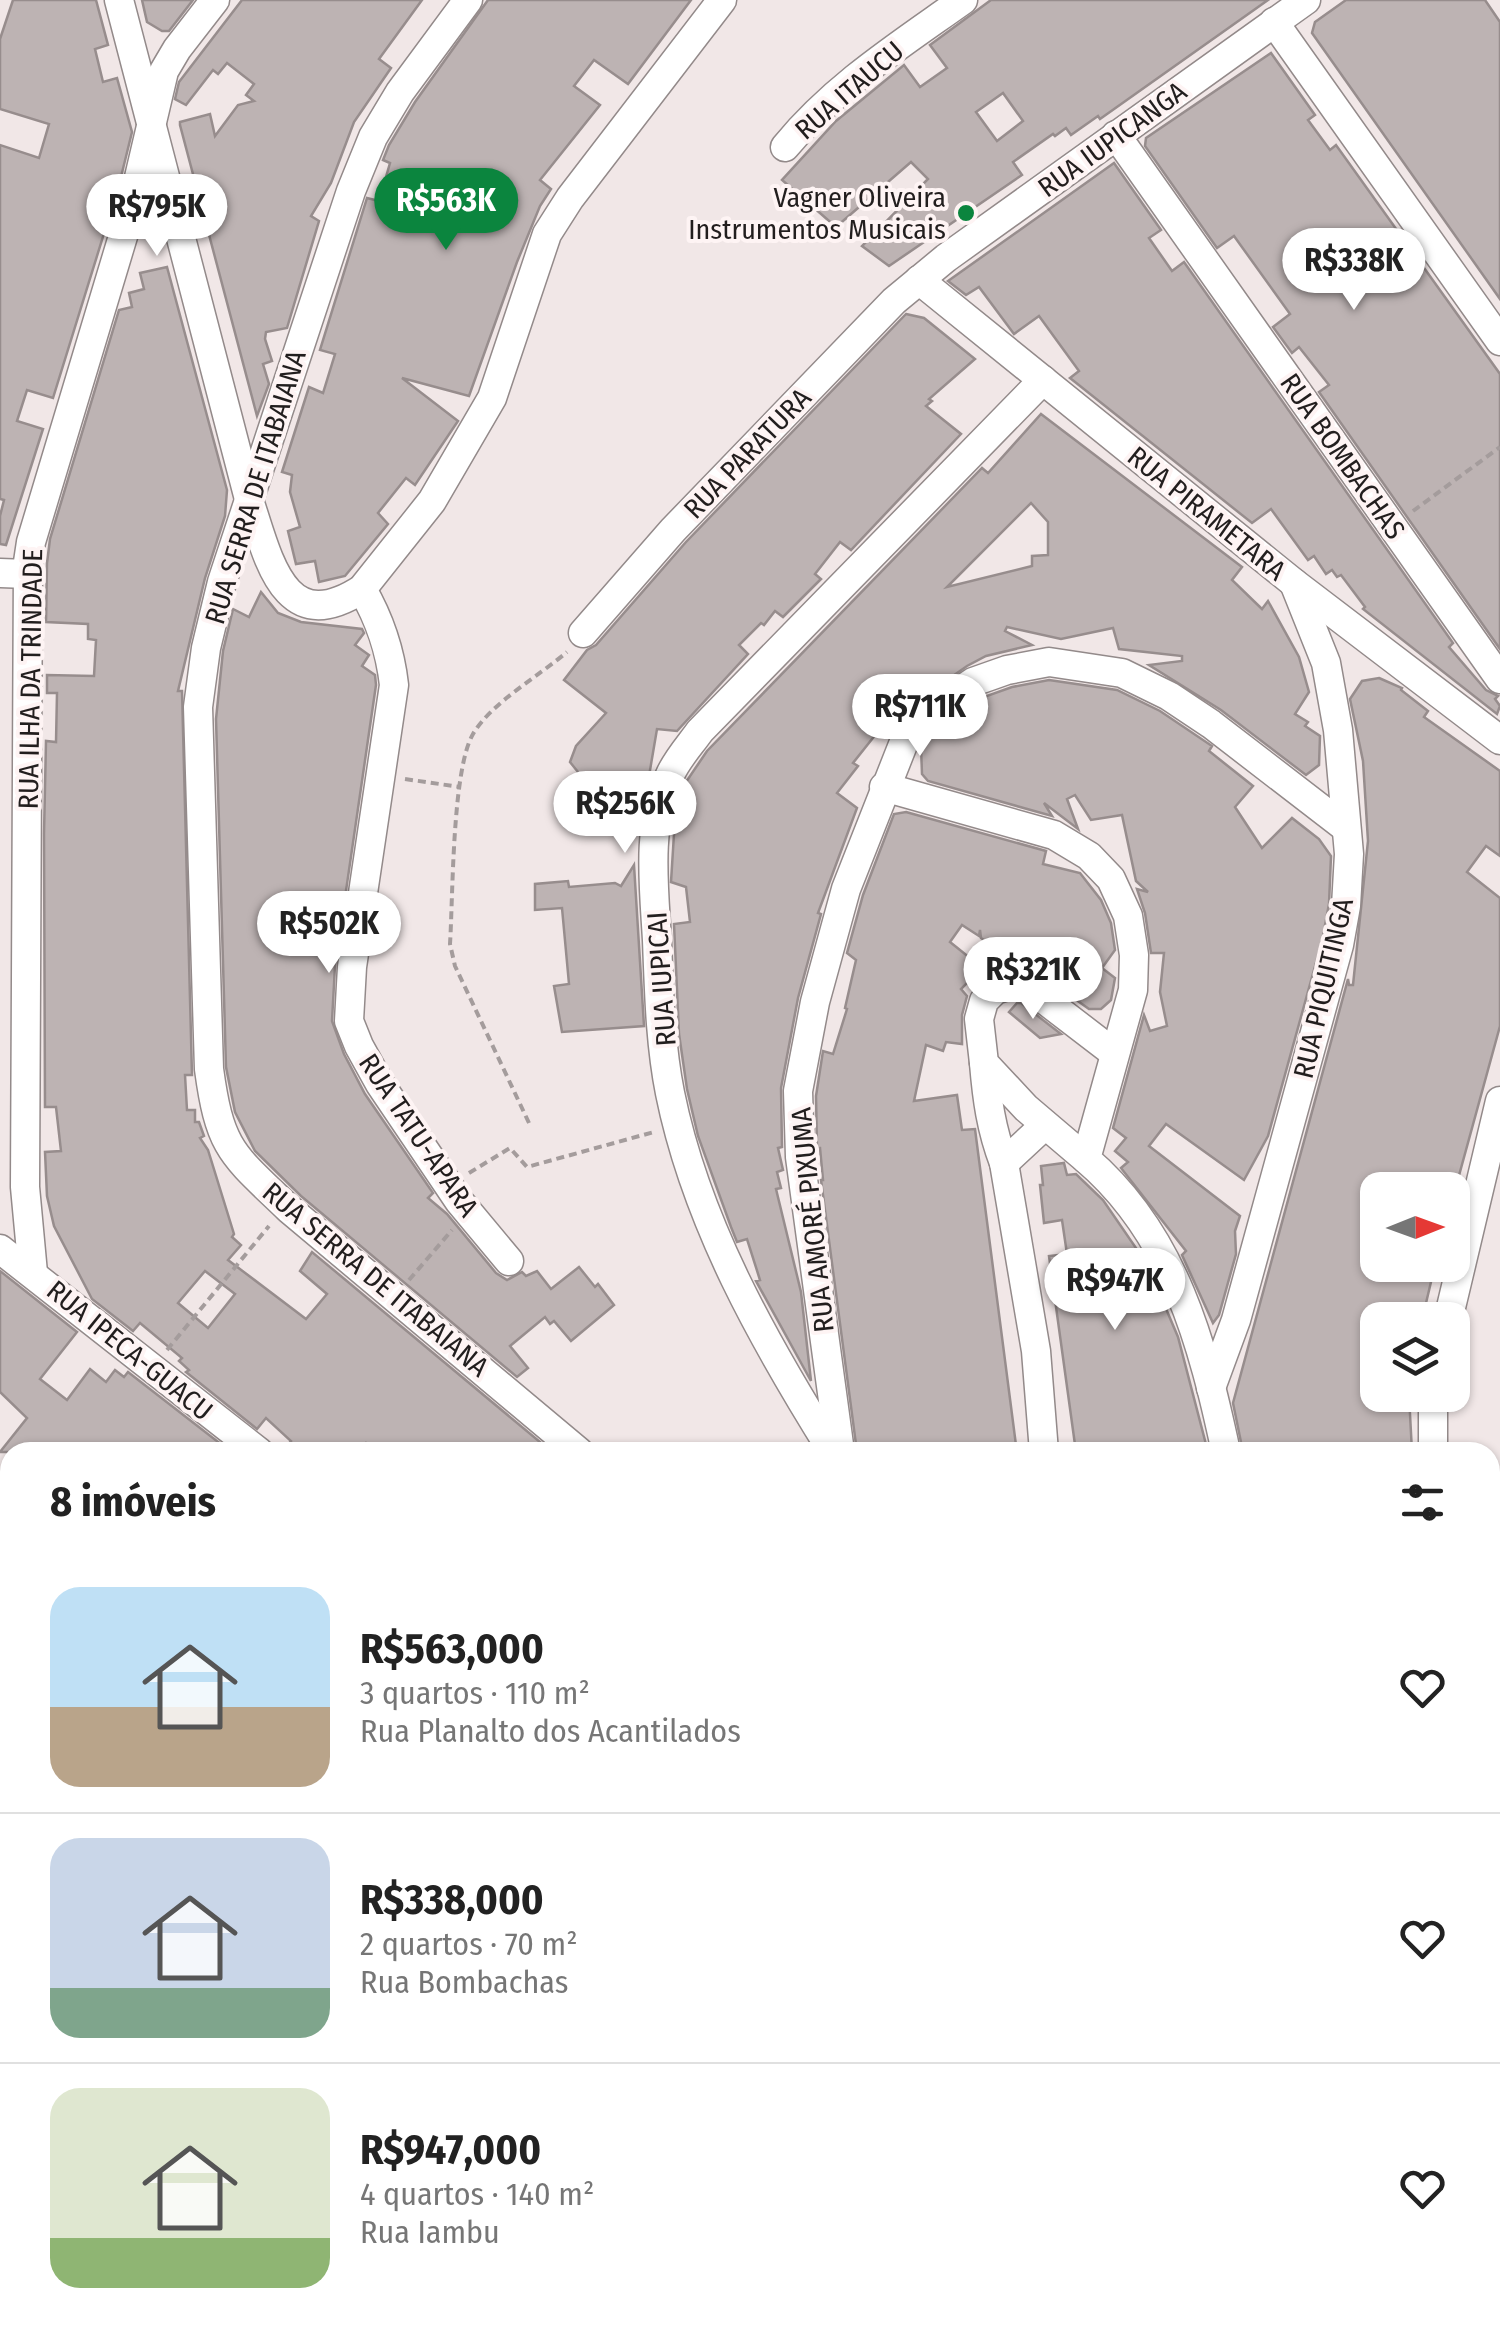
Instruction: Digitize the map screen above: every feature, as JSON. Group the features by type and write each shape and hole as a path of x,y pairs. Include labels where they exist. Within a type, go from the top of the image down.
{"street":[{"path":"119,0 250,504 268,559 282,588 296,600 327,605 362,589 432,500 492,398 552,225 722,0"},
{"name":"RUA ILHA DA TRINDADE","path":"33,1273 25,1187 14,574 31,542 133,204 164,71 214,0"},
{"name":"RUA SERRA DE ITABAIANA","path":"468,0 400,92 373,138 330,251 222,582 206,648 198,707 208,1052 215,1116 226,1144 286,1206 566,1442"},
{"name":"RUA ITAUCU","path":"785,147 815,113 863,70 964,0"},
{"name":"RUA IUPICANGA","path":"919,280 1306,0"},
{"path":"1274,22 1500,341"},
{"name":"RUA BOMBACHAS","path":"1116,135 1500,679"},
{"name":"RUA PIRAMETARA","path":"919,280 1294,584 1500,740"},
{"name":"RUA PARATURA","path":"583,633 674,530 894,301 919,280"},
{"name":"RUA IUPICAI","path":"829,1442 794,1390 722,1251 678,1125 669,1085 660,994 654,874 659,805 671,772 700,731 1043,380"},
{"name":"RUA PIQUITINGA","path":"1211,1388 1236,1320 1339,945 1346,906 1346,828 1338,730 1326,663 1294,584"},
{"name":"RUA TATU-APARA","path":"362,589 380,619 394,684 352,967 349,1021 380,1084 448,1185 509,1261"},
{"name":"RUA AMORÉ PIXUMA","path":"835,1442 800,1157 798,1091 815,1002 846,889 906,737 940,705 973,682 1007,670 1048,662 1122,672 1211,724 1346,828"},
{"path":"884,788 1054,834 1089,856 1111,880 1128,916 1134,955 1133,990 1086,1159"},
{"path":"1043,1442 1036,1351 1004,1163 987,1106 980,1018 984,1001 995,990 1012,984 1028,987 1114,1052"},
{"path":"984,1063 1044,1124 1086,1159 1146,1223 1169,1265 1198,1335 1224,1442"},
{"path":"1452,1302 1500,1102"},
{"path":"1004,1163 1044,1124"},
{"name":"RUA IPECA-GUACU","path":"0,1249 246,1442"},
{"path":"1433,1412 1433,1442"}],"path":[{"path":"1393,525 1500,448"},
{"path":"529,1123 454,966 450,944 460,787 473,733 583,633"},
{"path":"382,775 460,787"},
{"path":"448,1185 510,1148 527,1167 678,1125"},
{"path":"151,1370 286,1206"},
{"path":"395,1297 468,1211"}],"building":[{"path":"13,0 96,0 108,45 95,49 103,82 117,78 132,132 53,398 27,390 17,421 43,429 6,545 0,544 4,500 0,499 0,145 39,158 49,124 0,109 0,39"},
{"path":"142,0 193,0 169,31 162,31 147,22"},
{"path":"242,0 422,0 379,59 391,68 354,122 331,183 311,216 319,221 287,328 266,332 272,361 263,364 269,384 257,416 180,125 210,114 215,136 238,105 254,101 246,95 254,84 227,63 218,74 213,70 186,105 175,99 179,82"},
{"path":"488,0 691,0 628,84 594,60 574,86 600,105 540,180 551,189 517,262 469,396 402,378 458,421 415,485 406,478 378,513 388,524 345,576 319,582 315,561 296,564 288,531 300,527 290,492 292,475 282,472 309,387 323,393 335,354 320,350 367,198 379,201 390,163 383,160 389,145"},
{"path":"991,0 1268,0 1100,119 1098,116 1071,135 1066,128 1053,134 1013,162 1022,175 889,266 862,246 928,179 911,162 836,227 782,180 836,121 904,65 920,87 947,68 930,45","holes":["1003,93 1023,121 997,141 976,112"]},
{"path":"1346,0 1485,0 1500,22 1500,299 1312,33 1315,22"},
{"path":"1271,53 1315,115 1308,120 1330,150 1336,145 1500,374 1500,649 1319,392 1329,385 1299,347 1292,353 1273,327 1290,314 1234,236 1217,248 1145,146 1146,138"},
{"path":"1114,163 1161,230 1149,238 1172,271 1184,262 1453,643 1449,647 1486,690 1498,696 1497,714 1363,609 1341,575 1337,577 1332,570 1326,574 1314,556 1308,560 1271,509 1252,523 1070,378 1079,371 1039,316 1014,334 979,287 966,295 948,281"},
{"path":"167,267 227,490 225,516 205,578 178,691 182,691 192,1075 185,1075 187,1110 195,1110 195,1122 199,1122 204,1136 200,1138 208,1150 232,1237 241,1245 228,1260 306,1319 327,1294 300,1271 312,1252 540,1442 290,1442 266,1418 257,1429 186,1372 189,1370 179,1361 182,1358 140,1323 133,1331 92,1299 54,1226 47,1196 45,1152 61,1151 56,1107 45,1107 44,834 46,741 56,742 57,693 47,693 47,675 94,676 96,640 88,639 88,624 46,622 47,563 50,539 119,310 132,307 129,293 144,289 140,273","holes":["205,1271 235,1294 208,1328 178,1303"]},
{"path":"906,314 924,318 975,359 926,406 961,434 851,550 840,542 815,574 821,579 783,617 775,611 739,645 748,654 677,731 657,729 637,819 586,791 588,788 578,783 582,777 570,762 576,746 606,713 564,680 686,542"},
{"path":"1041,414 1242,567 1232,580 1262,609 1268,601 1299,657 1309,692 1295,714 1320,736 1319,765 1306,775 1221,710 1149,665 1182,661 1182,656 1119,649 1113,628 1061,639 1007,627 1005,631 1032,645 986,656 920,699 920,686 900,717 888,727 884,724 853,763 858,766 837,793 857,808 818,913 821,914 798,998 781,1088 782,1147 778,1148 783,1170 777,1172 781,1188 776,1189 801,1292 811,1381 756,1281 760,1280 747,1239 737,1242 698,1136 679,1034 674,924 690,922 686,887 671,882 675,818 686,782 707,751 982,468 988,473","holes":["1031,503 1048,522 1048,555 1032,556 1032,566 947,587"]},
{"path":"261,592 278,613 301,622 362,629 364,633 355,645 369,655 362,666 375,675 335,966 332,1021 344,1054 365,1094 433,1193 428,1198 447,1214 496,1273 507,1280 522,1272 526,1276 537,1271 551,1289 579,1267 614,1305 571,1341 554,1321 550,1324 545,1317 510,1346 528,1368 517,1377 301,1196 255,1151 235,1112 226,1067 216,719 223,651 233,609 249,617"},
{"path":"1379,678 1402,688 1428,711 1424,717 1500,771 1500,856 1486,846 1467,872 1500,898 1500,1026 1460,1172 1360,1172 1360,1282 1431,1282 1426,1302 1360,1302 1360,1412 1410,1412 1411,1442 1241,1442 1233,1403 1348,979 1349,985 1353,985 1368,841 1363,761 1350,699 1362,681"},
{"path":"1049,680 1117,690 1160,711 1212,746 1209,751 1253,786 1235,807 1262,848 1292,818 1319,839 1331,856 1329,904 1322,941 1268,1136 1244,1180 1166,1124 1149,1146 1240,1216 1235,1231 1236,1254 1219,1315 1213,1323 1182,1255 1186,1251 1121,1168 1128,1162 1115,1151 1126,1138 1113,1128 1144,1015 1150,1031 1167,1026 1160,992 1164,953 1151,953 1137,889 1148,892 1136,881 1122,815 1091,820 1075,795 1067,799 1078,829 1044,803 1052,816 928,781 922,774 921,747 950,719 981,698"},
{"path":"906,812 1046,851 1043,864 1080,873 1101,900 1111,923 1115,950 1102,968 1115,978 1111,1000 1101,1009 1089,1009 1040,974 1053,959 1026,968 981,938 980,930 979,936 962,925 950,942 975,962 973,977 961,989 967,996 962,1015 962,1044 946,1042 943,1051 926,1045 914,1101 957,1095 962,1130 975,1129 1016,1442 856,1442 817,1148 816,1096 823,1051 833,1054 847,1009 856,960 847,953 863,895 894,814"},
{"path":"634,865 644,1026 562,1032 554,986 569,984 562,908 535,910 535,884 568,881 569,887 615,883 621,886"},
{"path":"1017,1003 1061,1034 1040,1038 1009,1012"},
{"path":"1064,1163 1067,1175 1076,1174 1103,1200 1147,1264 1178,1337 1205,1442 1075,1442 1049,1256 1067,1254 1062,1220 1044,1223 1041,1166"},
{"path":"0,1271 77,1332 40,1379 67,1400 90,1369 106,1382 115,1370 124,1377 128,1372 218,1442 8,1442 27,1418 0,1392"}],"place":[{"name":"Vagner Oliveira Instrumentos Musicais","path":"966,213"}]}
